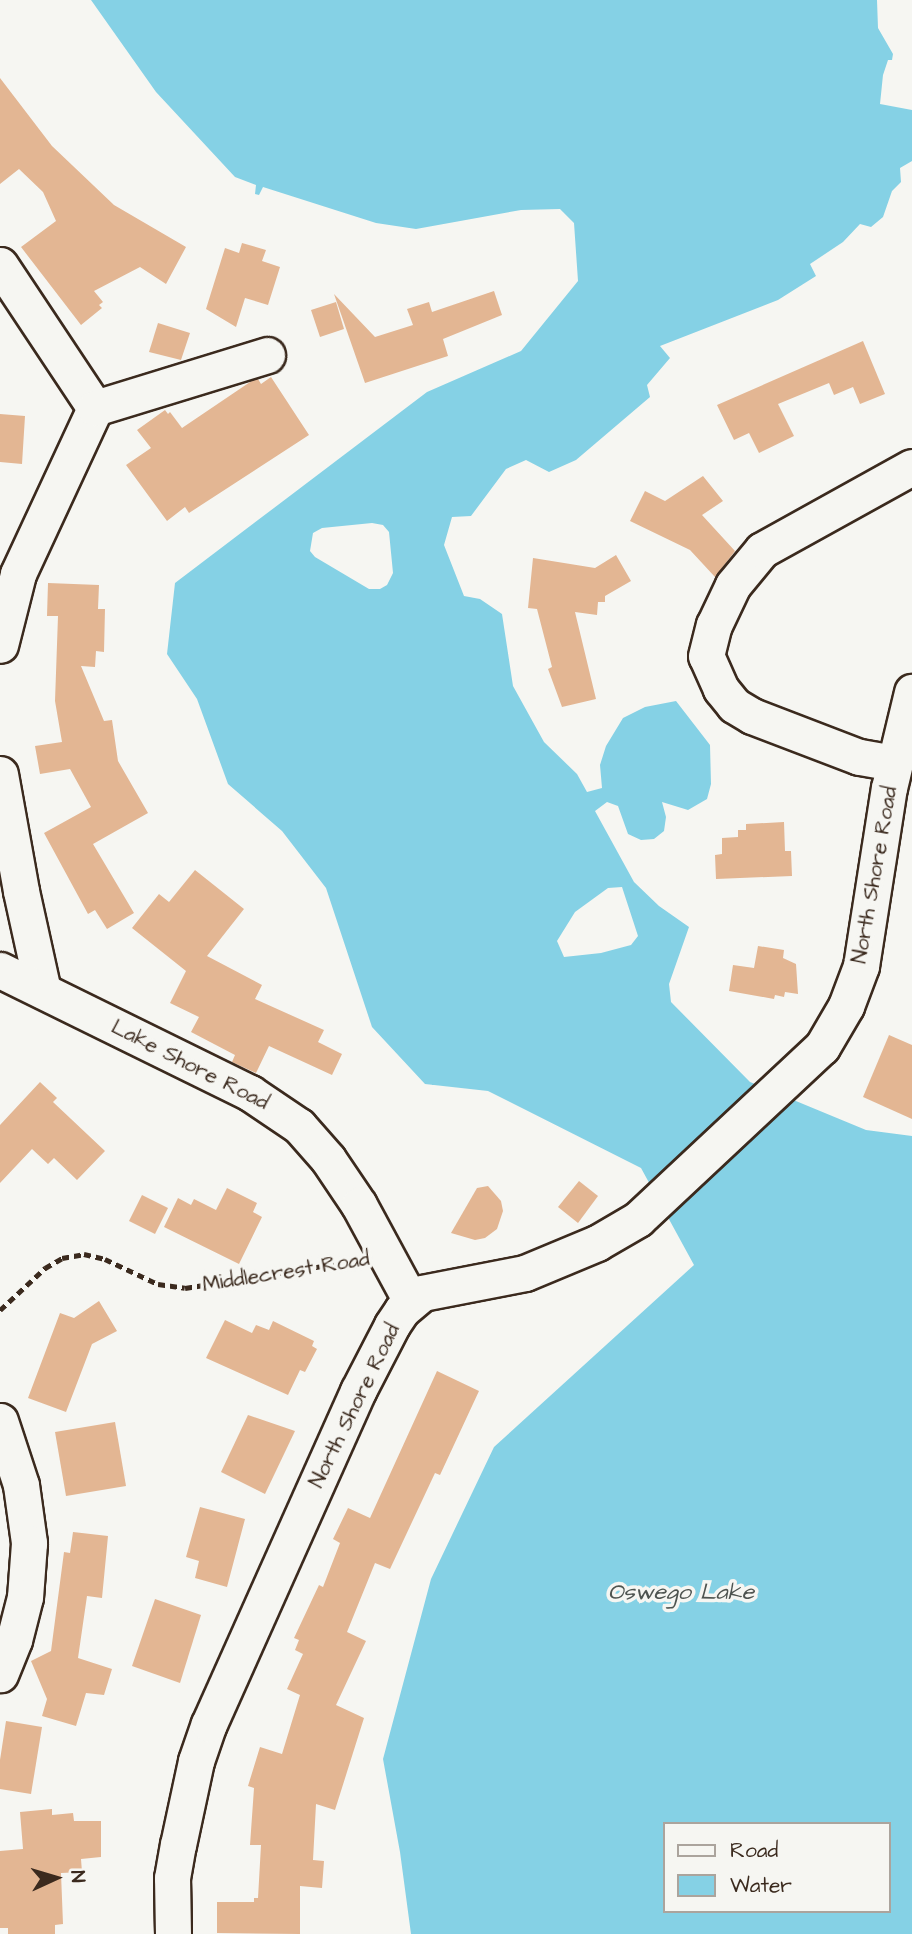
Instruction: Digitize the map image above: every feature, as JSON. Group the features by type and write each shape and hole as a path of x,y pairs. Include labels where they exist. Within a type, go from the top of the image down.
{"street":[{"path":"0,265 96,408"},
{"path":"0,645 18,574 96,408 267,355"},
{"path":"894,763 859,757 752,716 734,705 722,689 706,656 714,625 733,585 762,550 912,467"},
{"name":"North Shore Road","path":"173,1934 172,1878 196,1761 209,1724 358,1391 392,1325 411,1301 422,1293 525,1273 606,1238 653,1208 821,1047 854,986 865,945 894,763 912,692"},
{"path":"0,775 43,991"},
{"name":"Lake Shore Road","path":"0,970 250,1093 299,1126 328,1159 387,1255 411,1301"},
{"path":"0,1421 21,1485 29,1543 25,1597 14,1640 0,1674"}],"path":[{"name":"Middlecrest Road","path":"0,1310 45,1268 62,1258 83,1254 106,1259 158,1284 185,1288 387,1255"}],"water":[{"name":"Oswego Lake","path":"91,0 877,0 878,28 893,54 883,75 880,104 912,110 912,161 900,168 901,182 892,191 883,217 871,227 860,224 843,242 810,264 816,276 778,300 660,346 670,358 647,385 650,397 576,460 549,472 526,460 506,469 471,516 452,517 444,545 464,596 480,599 502,614 513,686 544,742 577,774 587,792 602,788 600,765 606,746 623,718 645,707 676,701 710,745 711,784 707,799 688,810 662,802 666,817 664,831 654,839 641,840 628,834 618,806 607,802 595,811 634,882 659,906 689,927 669,984 671,1002 750,1082 866,1130 912,1136 912,1934 411,1934 383,1759 431,1579 494,1447 694,1265 641,1168 488,1091 425,1084 372,1027 326,888 282,831 228,784 197,699 167,654 175,583 427,392 521,351 578,281 574,223 560,209 521,210 416,229 376,223 263,187 259,195 255,194 256,185 235,177 156,92","holes":["372,523 383,525 389,532 393,573 387,585 380,589 369,589 315,557 310,551 313,533 322,528","622,887 638,936 631,945 601,953 564,957 557,941 575,912 608,888"]}],"building":[{"path":"0,78 52,146 114,205 186,247 166,284 140,267 94,291 103,302 99,305 102,308 81,325 21,247 56,221 43,192 19,169 0,184"},
{"path":"242,243 266,250 262,261 280,267 268,305 245,298 236,327 206,309 225,248 239,253"},
{"path":"494,291 502,315 443,339 448,356 365,383 334,294 375,337 413,325 407,309 429,302 432,312"},
{"path":"336,302 344,329 320,337 311,310"},
{"path":"158,323 190,333 181,360 149,352"},
{"path":"863,341 885,394 860,404 853,387 834,395 829,383 778,404 794,436 759,453 749,433 734,440 717,405"},
{"path":"271,377 309,435 189,513 185,507 167,521 126,465 151,448 137,430 165,410 168,414 170,412 182,428 253,380 258,379 261,384"},
{"path":"0,414 25,416 22,464 0,462"},
{"path":"703,476 723,501 702,515 735,551 715,577 690,550 630,521 645,491 665,501"},
{"path":"616,555 631,581 605,596 605,602 598,602 597,615 575,612 596,699 562,707 548,669 552,667 537,609 528,608 533,558 595,568"},
{"path":"48,583 99,585 98,609 105,609 104,652 96,651 95,667 81,666 104,721 112,720 118,761 148,813 93,844 134,913 107,929 95,910 88,914 44,833 91,807 70,769 40,774 35,746 62,742 55,701 58,616 47,616"},
{"path":"784,822 785,851 791,851 792,876 716,879 715,855 722,854 722,838 738,837 738,830 746,830 746,824"},
{"path":"195,870 244,909 207,956 262,985 255,999 324,1030 318,1042 342,1054 332,1075 269,1046 256,1073 232,1062 235,1055 191,1032 199,1017 170,1003 186,971 132,928 159,894 169,902"},
{"path":"758,946 784,950 783,958 796,964 798,994 785,992 784,997 775,995 774,999 729,991 733,965 754,968"},
{"path":"889,1035 912,1045 912,1119 863,1097"},
{"path":"40,1082 57,1098 53,1102 105,1151 77,1180 54,1158 48,1164 32,1149 0,1183 0,1125"},
{"path":"579,1181 598,1196 578,1223 558,1207"},
{"path":"488,1186 501,1201 503,1211 497,1229 485,1238 475,1240 451,1233 477,1188"},
{"path":"227,1188 257,1203 253,1212 262,1217 239,1264 164,1227 178,1198 191,1205 194,1199 216,1210"},
{"path":"142,1195 168,1208 155,1234 129,1221"},
{"path":"99,1301 117,1331 92,1344 66,1412 28,1398 60,1313 74,1318"},
{"path":"225,1320 252,1333 256,1325 269,1330 273,1321 314,1341 312,1346 317,1349 305,1372 300,1370 288,1395 206,1358"},
{"path":"437,1371 479,1391 440,1475 435,1473 390,1569 375,1563 347,1632 366,1641 336,1705 364,1718 335,1810 316,1804 313,1860 324,1861 322,1888 300,1886 300,1934 217,1933 217,1902 254,1902 254,1898 258,1898 261,1845 250,1845 254,1788 248,1786 260,1747 282,1754 300,1695 287,1689 303,1654 295,1650 299,1640 294,1638 319,1585 323,1587 340,1543 333,1539 348,1508 370,1518"},
{"path":"248,1415 295,1431 265,1494 221,1472"},
{"path":"115,1422 126,1486 66,1496 55,1432"},
{"path":"200,1507 245,1519 227,1587 195,1578 199,1561 186,1557"},
{"path":"73,1532 108,1536 102,1598 87,1596 78,1658 112,1669 104,1695 86,1693 76,1726 42,1716 47,1699 31,1661 51,1651 64,1552 70,1553"},
{"path":"155,1599 201,1615 180,1683 132,1666"},
{"path":"6,1721 42,1727 31,1794 0,1789 0,1760"},
{"path":"52,1809 52,1815 73,1813 74,1821 101,1821 101,1857 81,1859 82,1872 61,1873 63,1924 55,1925 55,1934 8,1934 8,1928 0,1928 0,1851 23,1849 20,1812"}]}
